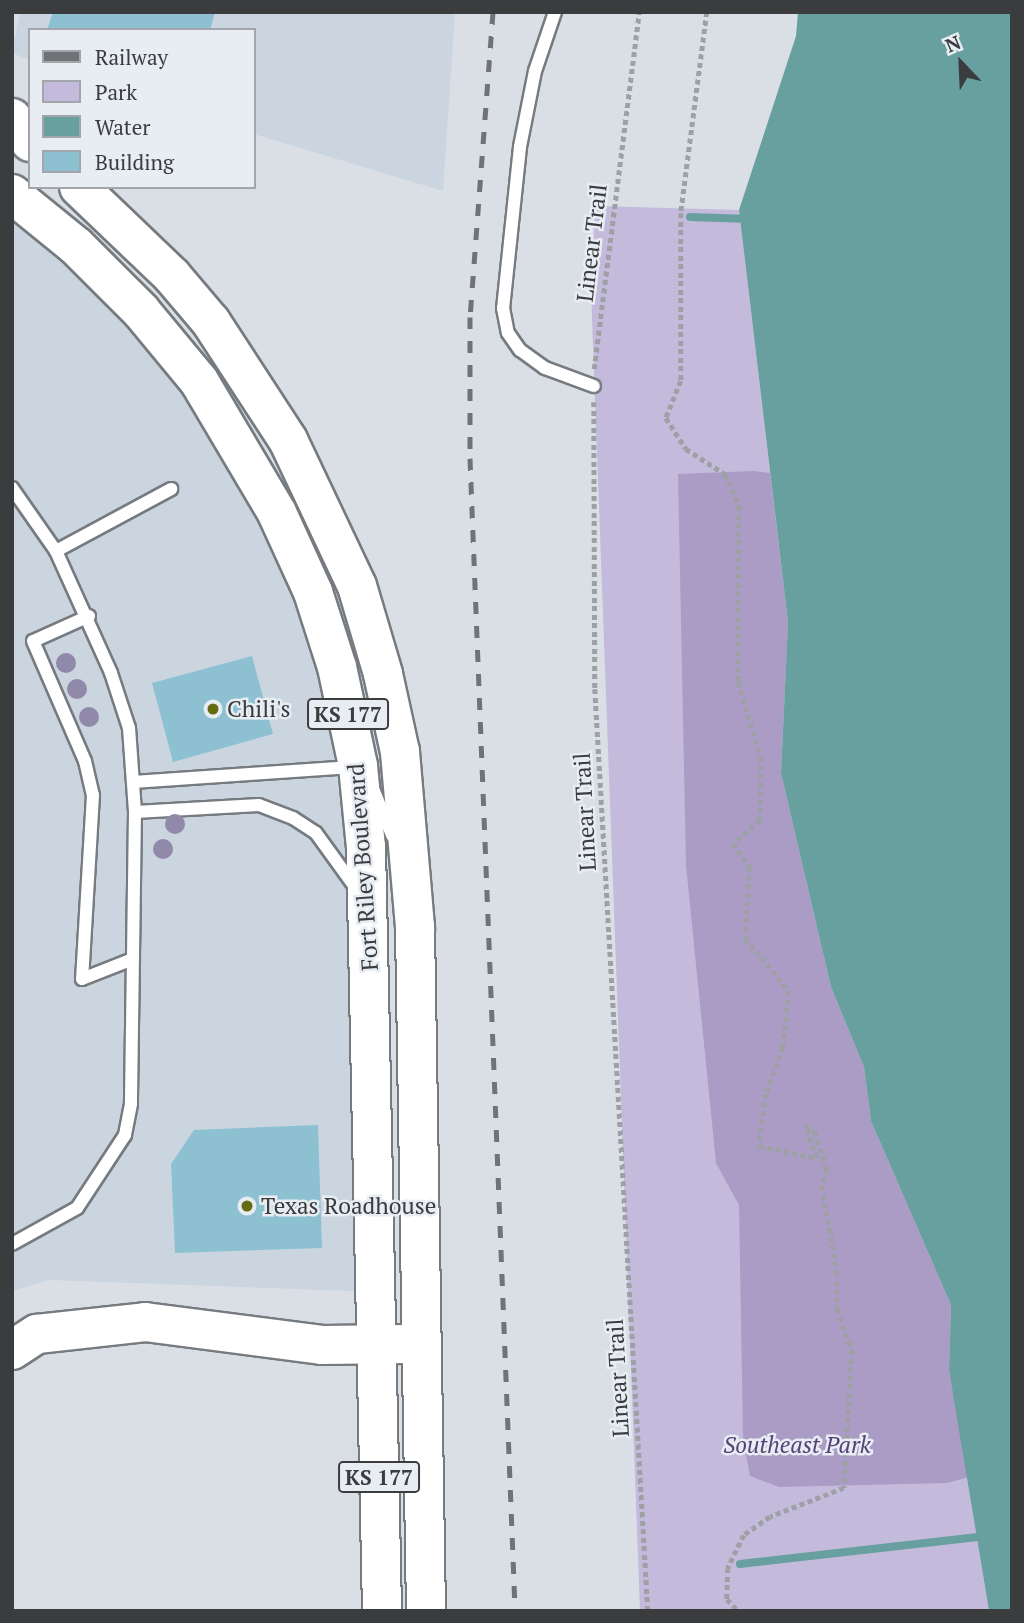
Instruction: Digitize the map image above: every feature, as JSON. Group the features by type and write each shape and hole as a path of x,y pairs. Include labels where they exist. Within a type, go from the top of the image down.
{"highway":[{"path":"12,118 28,139"},
{"path":"12,137 28,147"},
{"name":"Fort Riley Boulevard","path":"81,189 172,276 232,351 288,440 357,586 400,752 415,928 426,1611"},
{"name":"Fort Riley Boulevard","path":"12,194 76,246 141,311 199,381 241,447 313,592 337,667 358,766 369,912 382,1611"},
{"path":"12,1350 37,1334 145,1322 322,1346 423,1343"}],"lane":[{"path":"555,12 535,71 520,146 503,308 508,333 520,350 545,368 594,386"},
{"path":"12,488 57,551 89,616 129,728 135,812 131,1104 125,1135 76,1208 12,1244"},
{"path":"57,551 171,489"},
{"path":"89,616 33,641 85,761 93,795 82,979 133,959"},
{"path":"133,782 358,766 378,796 394,840 415,928"},
{"path":"135,812 259,805 293,818 334,852 369,912"}],"path":[{"name":"Linear Trail","path":"639,12 594,386 595,690 648,1611"},
{"path":"707,12 681,213 681,381 666,418 686,449 725,474 739,506 738,682 761,757 761,792 760,820 733,844 750,867 745,938 789,991 783,1047 766,1094 759,1146 816,1158 805,1125 820,1142 827,1169 822,1186 837,1272 837,1309 852,1350 844,1488 770,1517 744,1535 728,1568 727,1599 738,1611"},
{"path":"807,1611 827,1611"}],"shaded area":[{"path":"20,12 455,12 443,191 256,135 256,28 28,28 28,59 12,53"},
{"path":"12,220 114,309 180,388 254,511 298,606 325,693 348,859 360,1288 351,1291 49,1280 12,1291"}],"green space":[{"name":"Southeast Park","path":"595,206 739,210 788,622 781,773 831,987 864,1067 871,1121 951,1305 949,1370 989,1611 640,1611 591,291"},
{"path":"754,471 770,473 788,622 781,773 831,987 864,1067 871,1121 951,1305 949,1370 969,1477 947,1483 779,1487 750,1476 743,1437 739,1205 716,1163 686,865 678,474"}],"water":[{"path":"798,12 1012,12 1012,1611 989,1611 949,1370 951,1305 871,1121 864,1067 831,987 781,773 788,622 739,210 796,36"}],"building":[{"path":"53,12 215,12 211,28 48,28"},
{"name":"Chili's","path":"252,656 273,734 173,762 152,683"},
{"name":"Texas Roadhouse","path":"318,1125 322,1248 175,1253 171,1164 194,1130"}],"waterway":[{"path":"690,217 750,219"},
{"path":"740,1564 984,1536"}],"railway":[{"path":"493,12 470,317 470,458 515,1611"}],"place":[{"name":"Chili's","path":"213,709"},
{"name":"Texas Roadhouse","path":"247,1206"}]}
